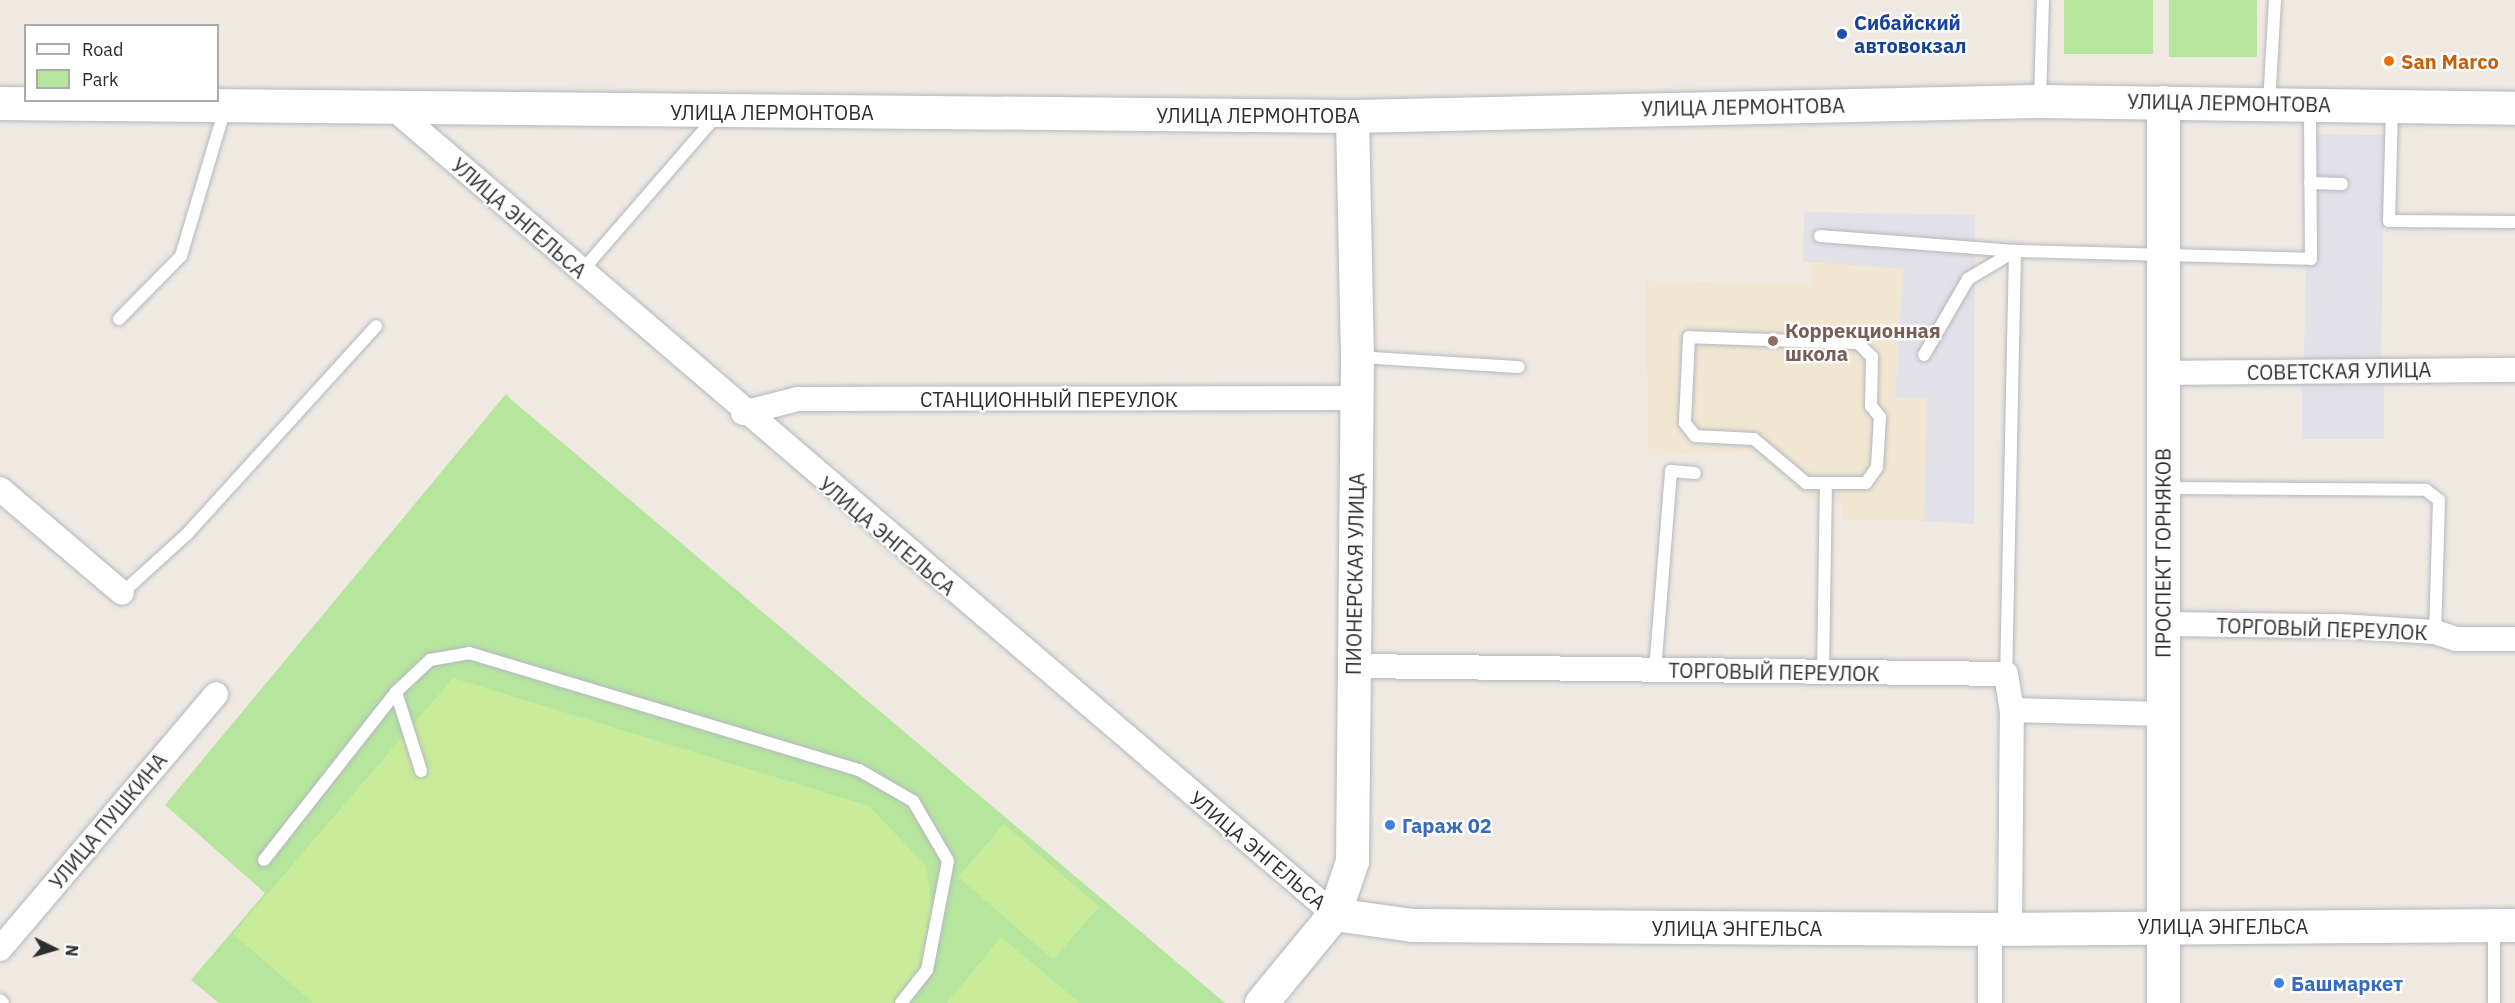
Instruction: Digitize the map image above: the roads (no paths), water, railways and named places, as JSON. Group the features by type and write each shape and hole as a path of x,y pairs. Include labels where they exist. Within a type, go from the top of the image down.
{"main road":[{"name":"УЛИЦА ЛЕРМОНТОВА","path":"0,103 394,110 1352,116 2040,101 2515,108"},
{"name":"ПРОСПЕКТ ГОРНЯКОВ","path":"2163,102 2163,1003"},
{"name":"ПИОНЕРСКАЯ УЛИЦА","path":"1261,1003 1334,914 1352,861 1357,357 1352,116"},
{"name":"УЛИЦА ЭНГЕЛЬСА","path":"1334,914 1412,925 2000,929 2163,925 2504,925"}],"street":[{"name":"УЛИЦА ЭНГЕЛЬСА","path":"394,110 743,414 1334,914"},
{"name":"СОВЕТСКАЯ УЛИЦА","path":"2163,373 2515,370"},
{"name":"СТАНЦИОННЫЙ ПЕРЕУЛОК","path":"743,414 798,399 1357,398"},
{"path":"0,489 122,593"},
{"name":"ТОРГОВЫЙ ПЕРЕУЛОК","path":"2163,624 2435,632 2456,639 2515,639"},
{"name":"ТОРГОВЫЙ ПЕРЕУЛОК","path":"1355,666 2006,674"},
{"path":"1990,1003 2000,929 2012,710 2006,674"},
{"name":"УЛИЦА ПУШКИНА","path":"0,949 216,694"},
{"path":"2012,710 2163,714"}],"lane":[{"path":"2040,101 2043,0"},
{"path":"2269,104 2275,0"},
{"path":"1820,236 2015,251 2311,259 2310,105"},
{"path":"119,318 181,256 225,106"},
{"path":"2392,106 2389,221 2515,222"},
{"path":"581,272 720,111"},
{"path":"2310,183 2342,184"},
{"path":"1924,355 1968,279 2015,251"},
{"path":"2006,674 2015,251"},
{"path":"122,593 187,534 376,326"},
{"path":"1689,337 1858,343 1872,357 1871,406 1880,417 1876,467 1866,483 1826,483 1806,483 1754,439 1695,436 1685,423 1689,337"},
{"path":"1357,357 1519,367"},
{"path":"1655,670 1671,471 1695,473"},
{"path":"1823,672 1826,483"},
{"path":"2163,488 2427,490 2439,500 2435,632"},
{"path":"264,860 396,692 430,660 469,653 859,770 913,801 948,861 927,970 901,1003"},
{"path":"396,692 422,771"},
{"path":"2494,1003 2504,925"},
{"path":"0,1000 3,1003"}],"place":[{"name":"Сибайский автовокзал","path":"1842,34"},
{"name":"San Marco","path":"2389,61"},
{"name":"Коррекционная школа","path":"1773,341"},
{"name":"Гараж 02","path":"1390,825"},
{"name":"Башмаркет","path":"2279,983"}]}
